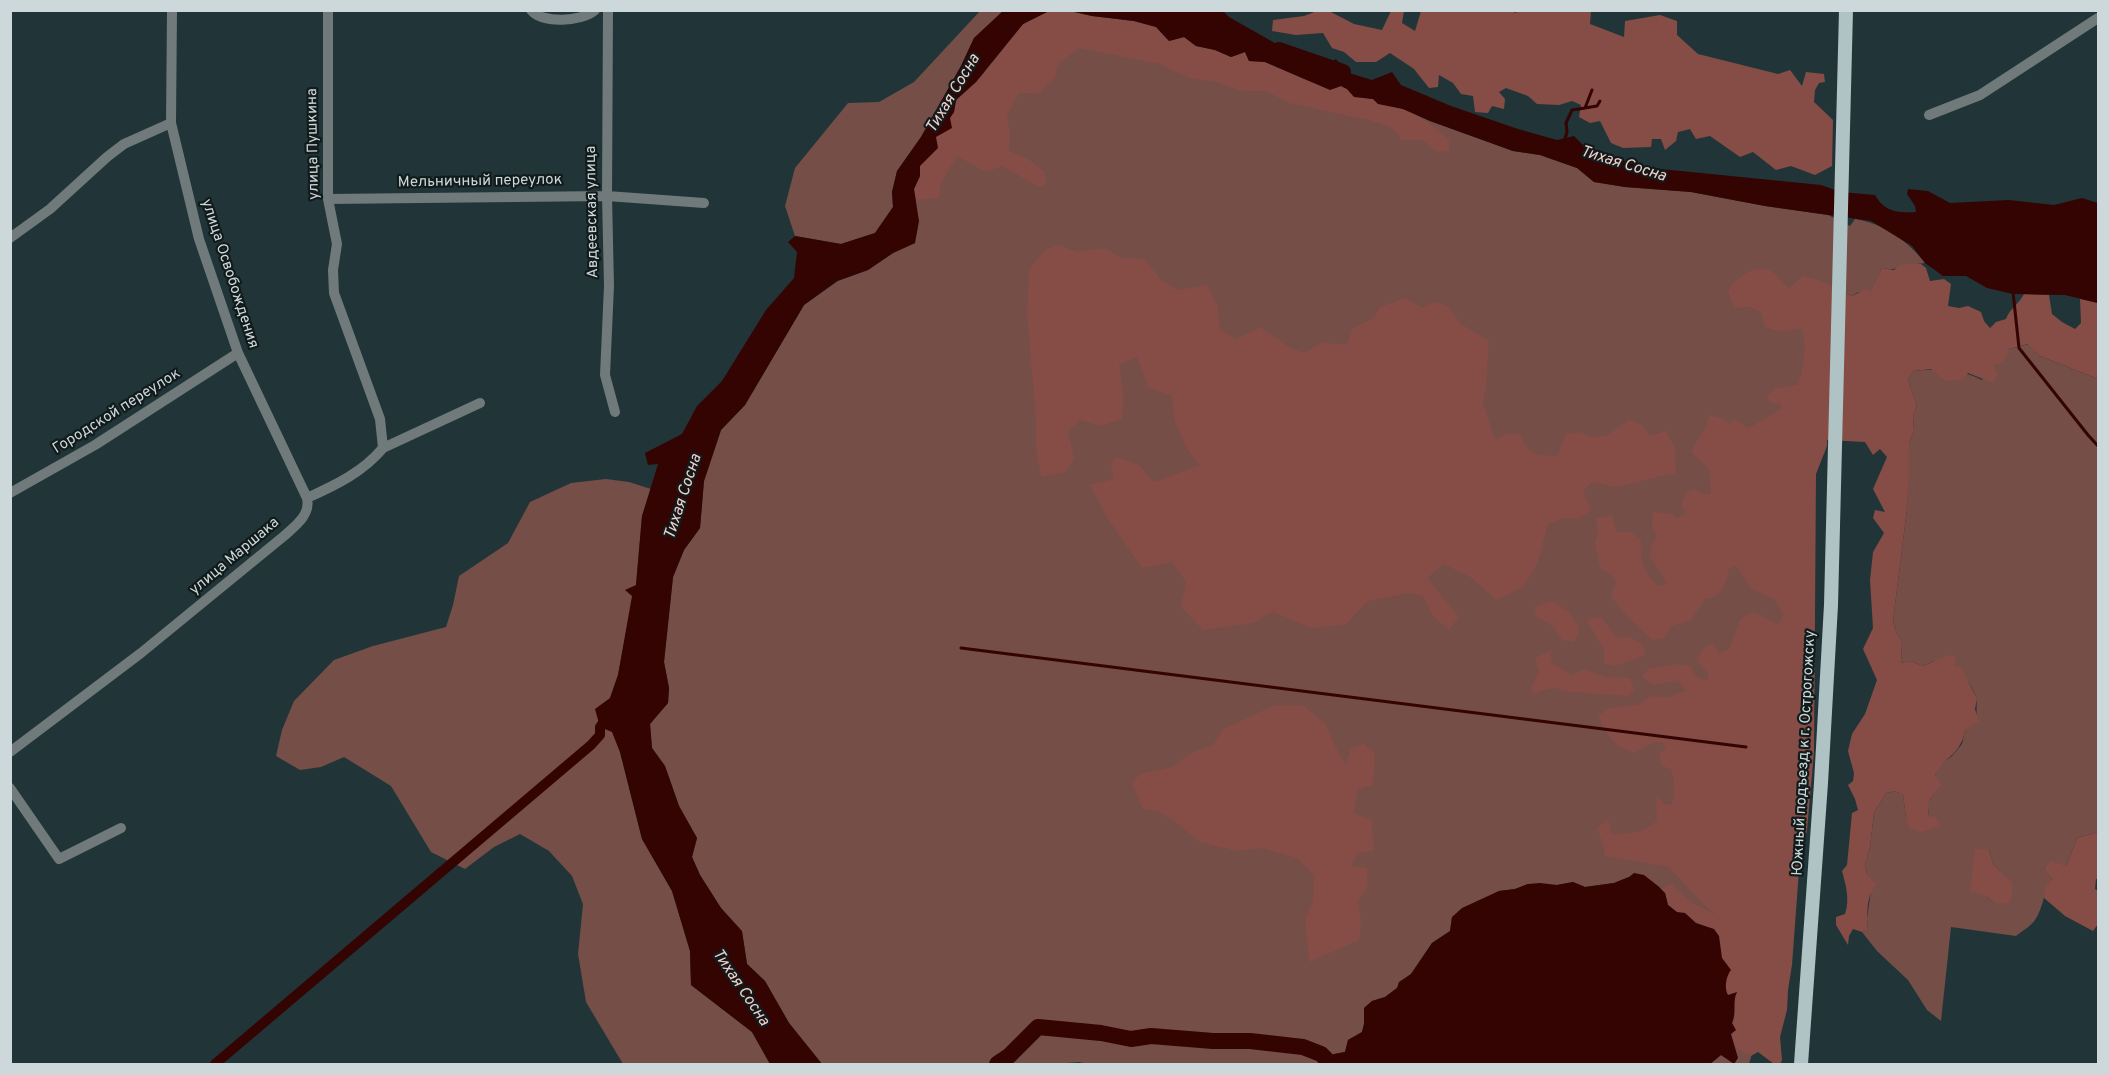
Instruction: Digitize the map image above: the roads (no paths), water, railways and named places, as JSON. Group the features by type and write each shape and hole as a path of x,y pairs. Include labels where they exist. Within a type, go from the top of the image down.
{"main road":[{"name":"Южный подъезд к г. Острогожску","path":"1801,1065 1822,772 1831,605 1845,10"}],"street":[{"name":"улица Освобождения","path":"172,10 171,123 199,239 238,353 308,498"},
{"name":"улица Пушкина","path":"328,10 328,199 337,244 333,270 334,293 380,419 383,448"},
{"path":"531,10 537,16 564,19 578,19 590,15 595,10"},
{"name":"Авдеевская улица","path":"608,10 609,286 605,375 615,412"},
{"path":"1929,114 1980,95 2098,18"},
{"path":"10,238 50,209 124,144 171,123"},
{"name":"Мельничный переулок","path":"328,199 607,196 704,203"},
{"name":"Городской переулок","path":"10,493 95,445 238,353"},
{"path":"308,498 348,479 375,458 383,448 480,403"},
{"name":"улица Маршака","path":"10,752 141,653 285,536 302,519 309,505 308,498"},
{"path":"10,788 59,859 121,828"}],"water":[{"path":"1003,11 1054,11 1023,24 976,82 956,100 954,112 950,118 952,128 936,137 938,148 920,166 920,176 914,189 919,221 915,243 893,253 868,270 837,281 804,305 745,405 721,430 704,481 700,528 684,550 673,577 664,662 669,688 668,703 650,724 652,748 665,766 679,806 697,838 692,857 700,875 721,908 742,931 747,964 765,981 789,1023 822,1064 770,1064 752,1032 691,985 690,951 672,891 642,839 620,752 612,732 600,727 595,709 610,698 618,675 632,596 625,590 636,585 642,516 658,464 648,465 645,453 682,434 697,406 722,381 766,310 794,278 797,252 788,242 795,236 841,244 875,233 893,207 892,192 897,171 921,137 974,38"},
{"path":"1070,11 1223,11 1229,17 1303,59 1325,66 1336,59 1346,72 1372,80 1392,72 1401,85 1451,106 1557,140 1574,136 1584,146 1641,167 1821,185 1841,192 1875,195 1887,208 1903,212 1916,212 1907,194 1908,189 1928,191 1950,203 2009,200 2054,205 2082,198 2098,203 2098,303 2065,295 2013,294 1987,288 1966,276 1943,276 1925,263 1912,246 1871,221 1765,206 1691,192 1594,182 1577,168 1540,155 1513,151 1403,109 1378,104 1373,99 1354,97 1341,86 1330,90 1265,62 1249,61 1245,52 1231,57 1215,50 1196,46 1184,37 1169,41 1156,27 1134,21"},
{"path":"1634,873 1644,875 1658,886 1665,893 1668,905 1677,912 1685,913 1696,923 1714,929 1719,936 1722,958 1731,970 1726,989 1728,995 1737,992 1732,1023 1736,1030 1731,1034 1738,1058 1734,1064 1721,1055 1710,1064 1320,1064 1334,1054 1345,1052 1348,1040 1362,1032 1364,1008 1372,1001 1385,997 1397,988 1399,982 1411,974 1432,943 1450,931 1452,917 1462,908 1499,891 1515,889 1528,884 1557,885 1573,882 1585,887 1614,883"}],"waterway":[{"name":"Тихая Сосна","path":"1279,50 1343,72"},
{"path":"1564,142 1567,132 1566,123 1572,110 1585,108 1592,90"},
{"path":"1585,108 1597,106 1600,101"},
{"path":"2013,292 2019,348 2098,446"},
{"path":"961,648 1746,747"},
{"path":"215,1064 591,745 600,735 600,727 607,717"},
{"path":"997,1064 1009,1056 1038,1027 1101,1033 1131,1039 1151,1036 1213,1041 1250,1041 1303,1047 1321,1054 1327,1060"}]}
